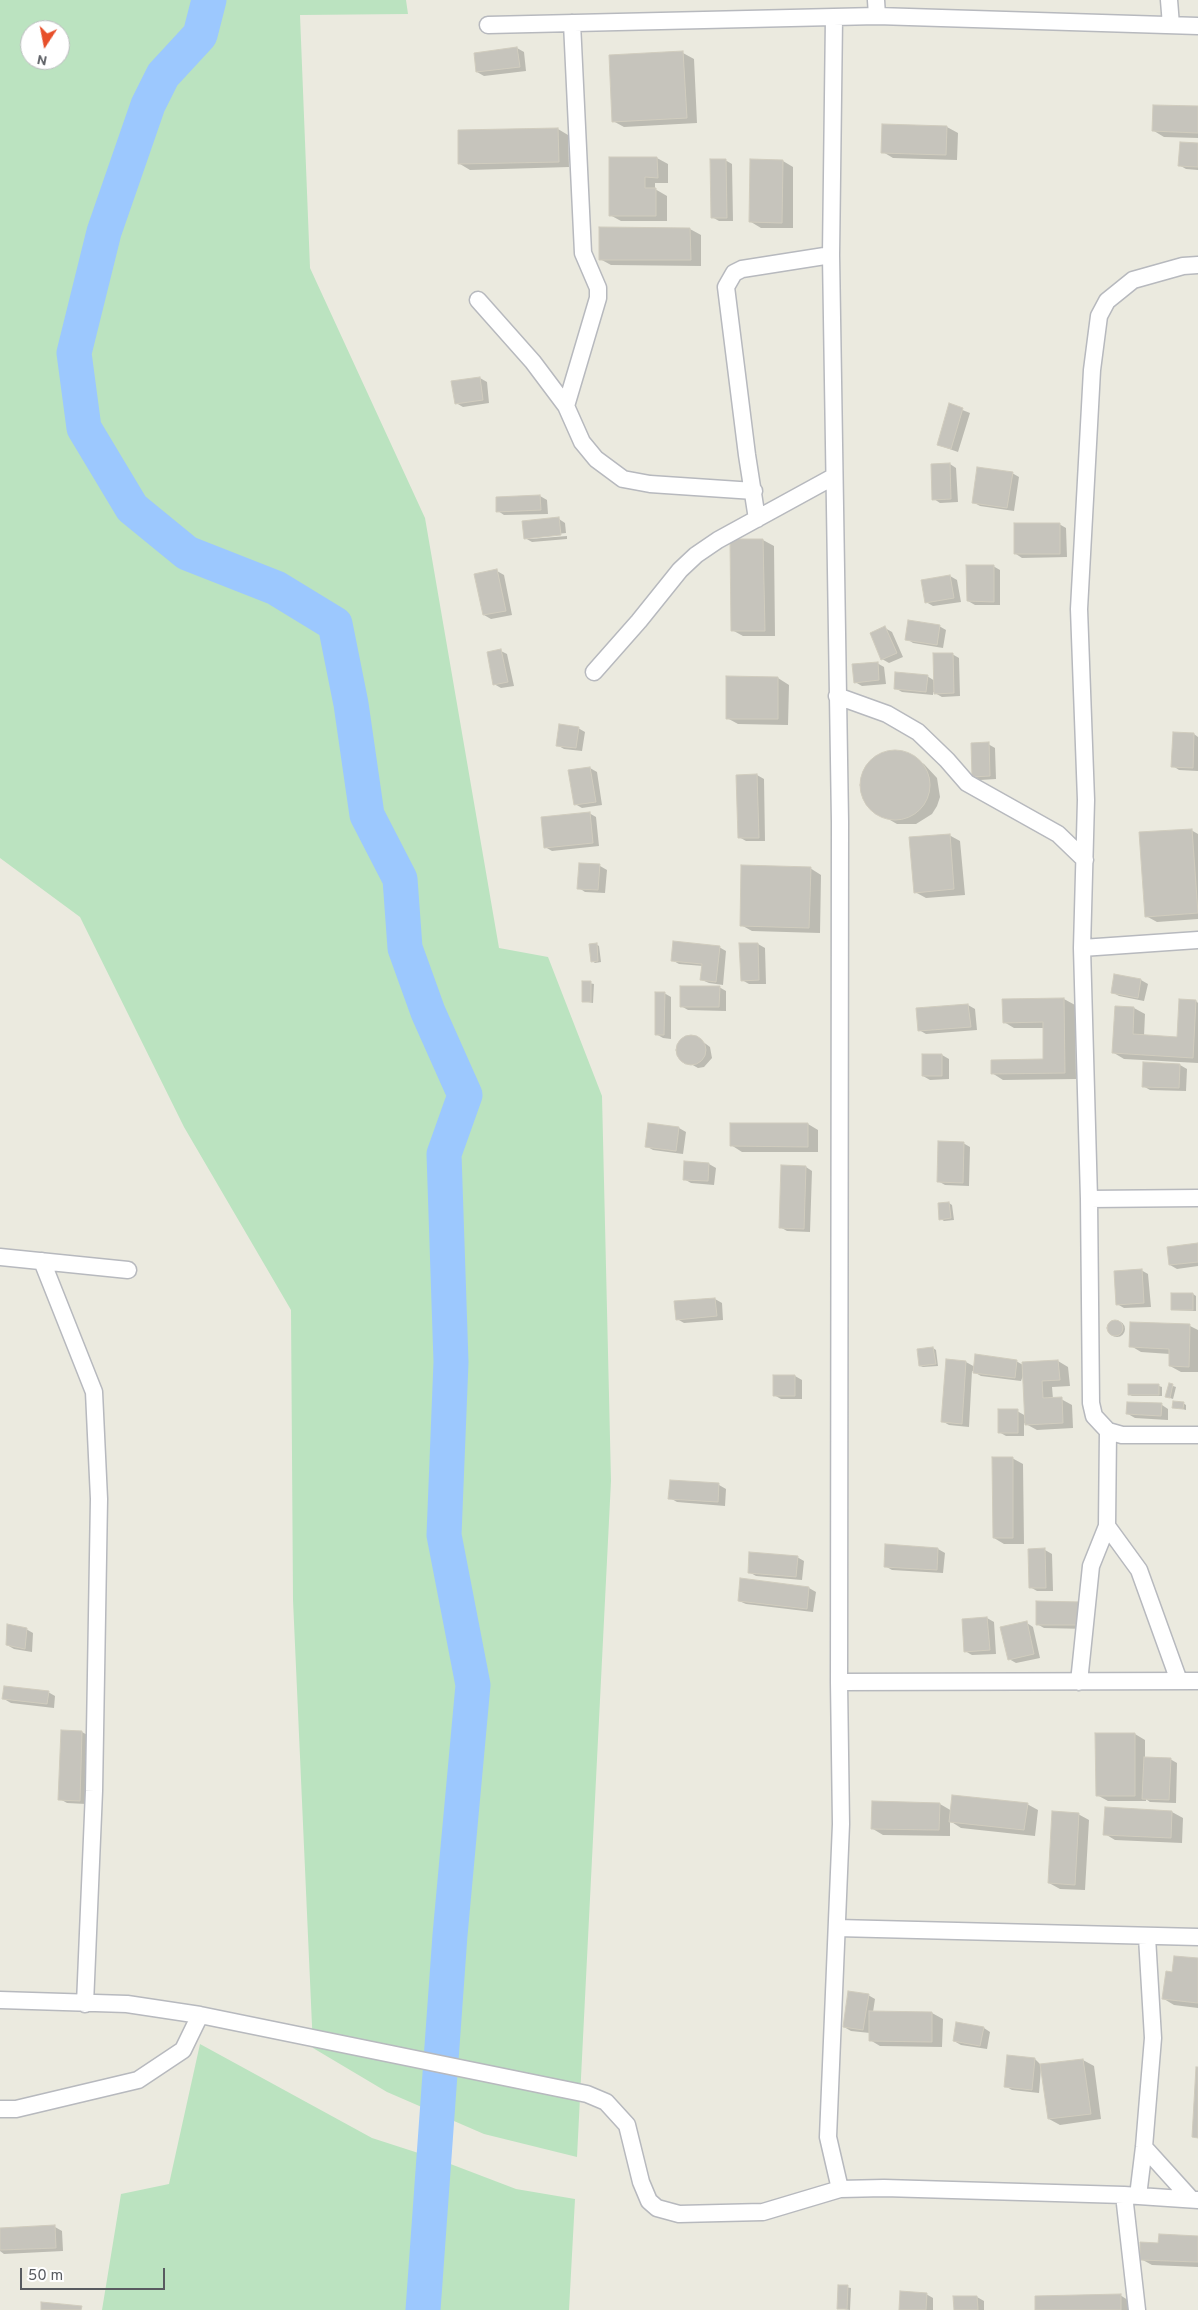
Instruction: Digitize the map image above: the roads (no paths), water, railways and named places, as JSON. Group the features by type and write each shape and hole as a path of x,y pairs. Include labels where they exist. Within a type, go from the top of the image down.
{"street":[{"path":"1169,0 1171,25"},
{"path":"488,25 834,18 876,8 1198,26"},
{"path":"834,18 830,256 840,822 839,1682 841,1824 828,2137 840,2189"},
{"path":"566,406 598,298 598,288 583,253 572,23"},
{"path":"757,519 726,287 734,273 742,269 830,256"},
{"path":"1198,265 1183,266 1133,280 1107,301 1099,316 1092,370 1079,609 1086,800 1082,948 1089,1199 1091,1403 1094,1416 1108,1431 1122,1435 1198,1435"},
{"path":"478,300 533,362 566,406 582,442 596,459 624,479 650,484 754,491"},
{"path":"594,672 639,621 680,570 696,555 718,540 833,477"},
{"path":"837,696 887,714 918,732 947,760 967,783 1058,834 1085,860"},
{"path":"1082,948 1198,940"},
{"path":"1089,1199 1198,1198"},
{"path":"0,1257 128,1270"},
{"path":"42,1261 94,1392 99,1499 93,1837 85,2004"},
{"path":"1079,1682 1091,1566 1107,1526 1108,1431"},
{"path":"1107,1526 1139,1570 1179,1681"},
{"path":"839,1682 1198,1681"},
{"path":"837,1928 1198,1937"},
{"path":"1137,2310 1131,2195 1144,2147 1153,2038 1147,1936"},
{"path":"0,2000 127,2004 200,2015 587,2094 606,2102 628,2126 641,2182 649,2201 658,2208 679,2214 763,2212 840,2189 884,2188 1131,2195 1194,2199"},
{"path":"0,2109 16,2109 138,2080 183,2050 200,2015"},
{"path":"1144,2147 1194,2199"}],"waterway":[{"path":"209,0 200,35 163,75 148,105 104,232 74,353 84,428 132,508 187,553 276,588 335,624 351,704 367,815 400,879 405,948 428,1012 465,1095 444,1154 451,1362 444,1535 473,1685 450,1935 423,2310"}]}
